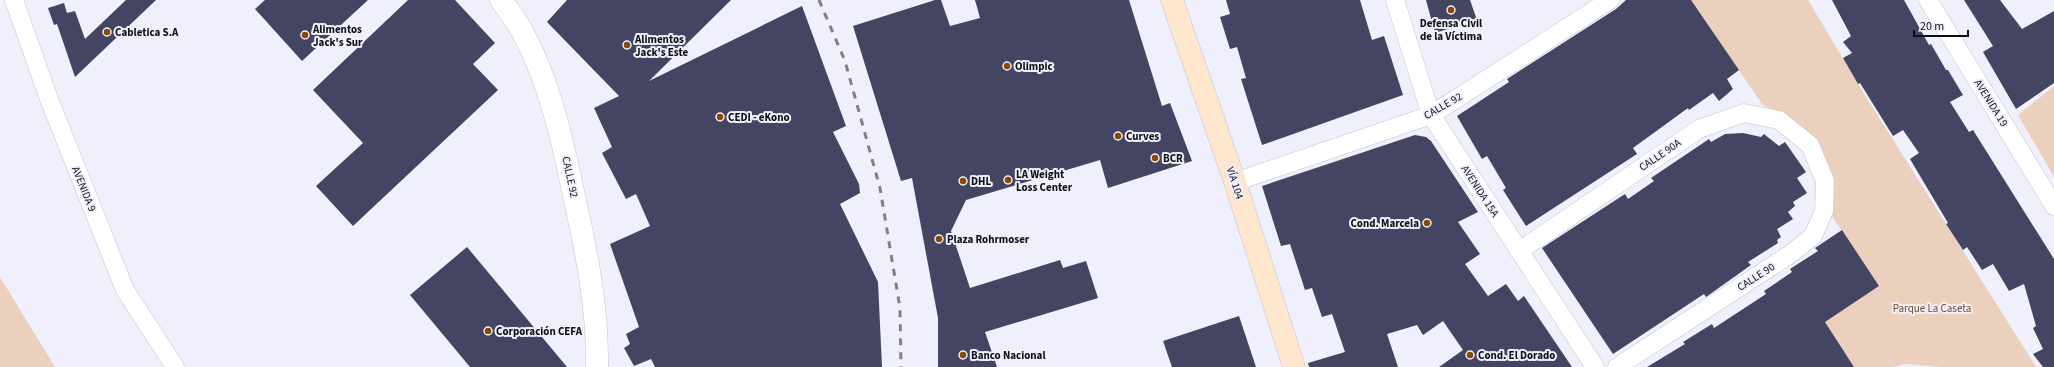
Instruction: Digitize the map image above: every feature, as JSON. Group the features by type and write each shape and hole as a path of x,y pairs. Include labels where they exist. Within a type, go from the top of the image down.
{"main road":[{"name":"VÍA 104","path":"1172,0 1235,182 1294,367"}],"street":[{"name":"AVENIDA 9","path":"14,0 48,99 125,290 176,367"},
{"name":"CALLE 92","path":"501,0 523,32 540,69 563,144 590,273 597,336 597,367"},
{"name":"AVENIDA 15A","path":"1395,0 1431,115 1595,367"},
{"name":"AVENIDA 19","path":"1928,0 2054,206"},
{"name":"CALLE 92","path":"1235,182 1431,115 1604,2"},
{"name":"CALLE 90A","path":"1519,251 1699,129 1744,113 1779,120 1810,145"},
{"name":"CALLE 90","path":"1617,367 1789,255 1813,236 1824,211 1825,181 1810,145"}],"green space":[{"name":"Parque La Caseta","path":"1691,0 1808,0 1858,84 2036,367 1940,367 1905,364 1894,367 1854,367 1825,322 1879,286 1830,213 1834,195 1829,169 1794,124 1762,104"},
{"path":"2054,86 2054,177 2018,115"},
{"path":"0,277 55,367 0,367"}],"building":[{"name":"Cabletica S.A","path":"126,0 156,0 75,77 57,24 54,25 48,8 64,3 67,13 75,11 85,39"},
{"name":"Alimentos Jack's Sur","path":"265,0 368,0 302,61 255,9"},
{"path":"408,0 455,0 495,43 473,64 498,90 353,226 316,186 363,143 313,90"},
{"path":"567,0 731,0 649,81 802,6 846,126 833,132 859,184 860,193 840,204 878,282 882,367 655,367 651,359 634,366 624,348 630,344 626,334 639,327 610,244 650,226 636,194 626,199 602,153 612,147 594,108 619,96 547,22"},
{"name":"Olimpic","path":"935,0 941,0 950,26 980,18 975,0 1129,0 1162,106 1170,103 1192,161 1108,188 1100,160 966,200 951,231 970,288 1060,260 1063,268 1086,261 1098,298 985,332 997,367 938,367 938,318 912,178 901,181 853,26"},
{"path":"1226,0 1360,0 1372,40 1384,36 1403,95 1262,145 1241,79 1246,78 1237,47 1230,49 1220,17 1230,14"},
{"name":"Defensa Civil de la Víctima","path":"1426,0 1470,0 1477,20 1435,33"},
{"path":"1626,0 1691,0 1739,70 1727,79 1733,89 1719,101 1713,93 1689,110 1688,108 1633,148 1637,154 1526,226 1503,190 1506,188 1487,156 1482,159 1457,116 1509,82 1507,79 1616,9"},
{"path":"1832,0 1904,0 1929,45 1931,44 1946,70 1948,70 1963,95 1950,102 1969,132 1973,130 2054,259 2054,367 2043,367 2033,354 2043,349 2033,328 2036,326 2024,284 2009,291 1993,264 1982,270 1967,247 1963,250 1946,224 1948,223 1910,159 1919,153 1903,130 1893,136 1860,83 1858,84 1843,58 1852,53 1843,42 1851,36"},
{"path":"1964,0 2000,0 2022,29 2054,11 2054,83 2016,109 1983,52 1993,46"},
{"path":"1743,133 1761,137 1764,134 1779,146 1785,142 1806,172 1797,178 1807,193 1793,202 1795,206 1788,212 1793,219 1777,229 1781,237 1777,240 1778,243 1748,262 1751,265 1706,297 1704,294 1613,354 1542,248 1625,194 1628,199 1654,181 1651,178 1709,139 1711,142 1725,134"},
{"path":"1415,135 1426,137 1431,141 1478,212 1458,222 1480,254 1465,264 1488,296 1506,284 1518,301 1524,296 1572,367 1439,367 1463,350 1443,321 1423,335 1417,325 1387,334 1398,367 1309,367 1308,363 1345,352 1332,314 1322,317 1312,288 1305,290 1290,244 1281,246 1262,186"},
{"path":"1842,230 1879,286 1825,322 1854,367 1647,367 1685,344 1683,342 1712,324 1714,328 1766,294 1764,291 1792,272 1790,269 1818,251 1815,248"},
{"name":"Corporación CEFA","path":"467,247 567,367 470,367 410,295"},
{"path":"1239,316 1256,367 1172,367 1163,341"}],"railway":[{"path":"819,0 845,61 880,188 900,308 901,367"}],"place":[{"name":"Defensa Civil de la Víctima","path":"1451,10"},
{"name":"Cabletica S.A","path":"107,32"},
{"name":"Alimentos Jack's Sur","path":"305,35"},
{"name":"Alimentos Jack's Este","path":"627,45"},
{"name":"Olimpic","path":"1007,66"},
{"name":"CEDI - eKono","path":"720,117"},
{"name":"Curves","path":"1118,136"},
{"name":"BCR","path":"1155,158"},
{"name":"LA Weight Loss Center","path":"1008,180"},
{"name":"DHL","path":"963,181"},
{"name":"Cond. Marcela","path":"1427,223"},
{"name":"Plaza Rohrmoser","path":"939,239"},
{"name":"Corporación CEFA","path":"488,331"},
{"name":"Banco Nacional","path":"963,355"},
{"name":"Cond. El Dorado","path":"1470,355"}]}
